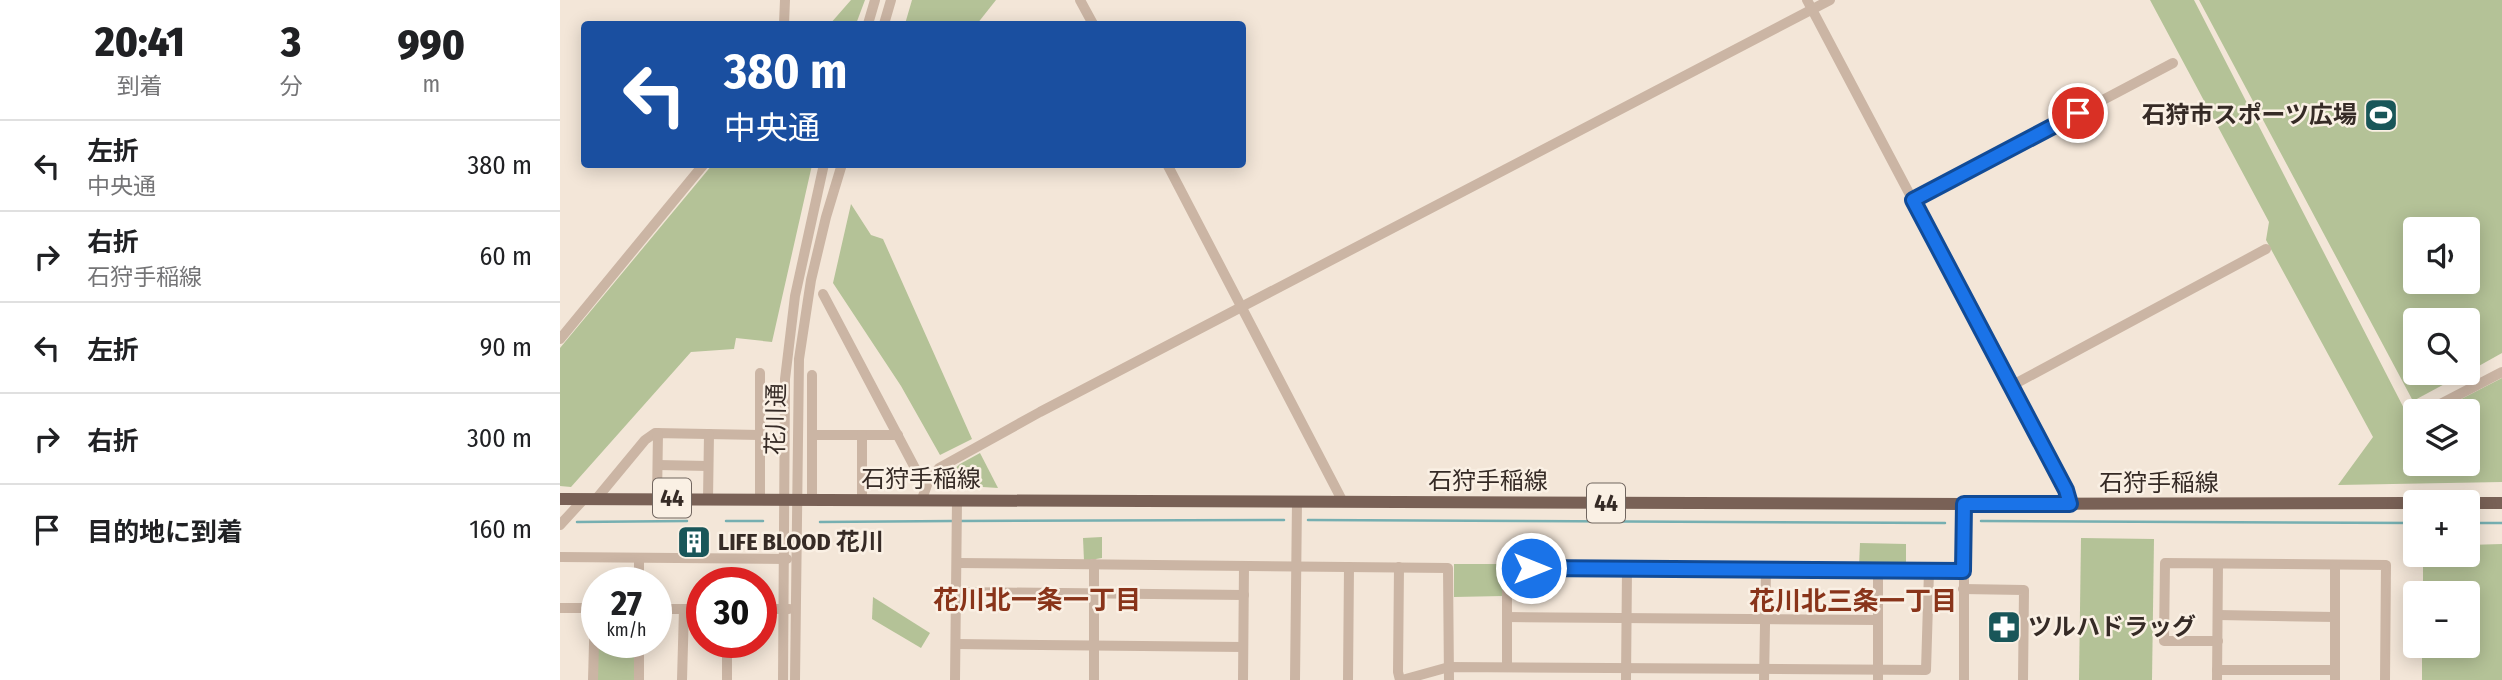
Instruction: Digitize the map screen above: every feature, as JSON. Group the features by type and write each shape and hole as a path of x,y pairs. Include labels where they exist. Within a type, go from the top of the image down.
{"main road":[{"name":"石狩手稲線","path":"560,499 2403,503"},
{"path":"2480,503 2502,503"}],"street":[{"path":"784,21 785,0"},
{"path":"869,21 875,0"},
{"path":"885,21 891,0"},
{"path":"1080,0 1091,21"},
{"path":"922,499 930,478 939,468 1040,412 1243,308 1809,5 1830,0"},
{"path":"1809,5 2066,490 2070,504"},
{"path":"1913,200 2173,63"},
{"path":"560,339 701,168"},
{"name":"花川通","path":"795,680 797,560 785,379 797,285 823,168"},
{"name":"花川通","path":"783,680 784,559 791,499 799,359 804,319 826,217 841,168"},
{"path":"1169,168 1343,502"},
{"path":"2011,386 2266,249"},
{"path":"823,294 916,470 930,478"},
{"path":"2450,399 2502,372"},
{"path":"760,373 760,499"},
{"path":"812,375 812,500"},
{"path":"597,498 645,440 658,433 760,435"},
{"path":"657,498 658,433"},
{"path":"708,499 709,434"},
{"path":"812,435 898,435"},
{"path":"862,435 862,500"},
{"path":"658,465 708,466"},
{"path":"560,525 583,500"},
{"path":"955,680 957,501"},
{"path":"1295,680 1297,501"},
{"path":"1964,504 1964,680"},
{"path":"560,557 797,560"},
{"path":"639,559 639,567"},
{"path":"958,563 1244,566 1297,560 1349,567 1448,568 1449,680"},
{"path":"2218,641 2164,641 2165,563 2386,565 2385,680"},
{"path":"1094,564 1094,680"},
{"path":"2218,564 2217,675 2334,675 2335,566"},
{"path":"1243,680 1244,566"},
{"path":"1348,680 1349,567"},
{"path":"1399,567 1398,671 1401,680 1449,667 1765,668 1878,675 1926,670 1929,571"},
{"path":"1507,667 1507,568 1963,571"},
{"path":"1626,680 1627,569"},
{"path":"1765,680 1766,570"},
{"path":"1878,570 1878,675"},
{"path":"1963,589 2024,590 2023,680"},
{"path":"957,592 1244,595"},
{"path":"560,608 581,608"},
{"path":"672,609 684,609 682,680"},
{"path":"777,609 795,610"},
{"path":"2218,615 2335,617"},
{"path":"1507,617 1877,620"},
{"path":"956,644 1243,647"},
{"path":"593,680 594,658"},
{"path":"639,658 639,680"},
{"path":"727,658 727,680"}],"green space":[{"path":"851,0 865,0 857,21 833,21"},
{"path":"912,0 996,0 979,21 906,21"},
{"path":"2150,0 2194,0 2403,406 2403,476 2480,476 2480,399 2461,399 2502,378 2502,482 2338,485 2373,437 2266,240 2269,222"},
{"name":"石狩市スポーツ広場","path":"2199,0 2502,0 2502,353 2480,365 2480,308 2403,308 2403,382"},
{"path":"710,168 811,168 772,342 736,338 734,349 691,352 571,487 560,486 560,348"},
{"path":"851,204 871,235 883,239 972,439 940,455 901,386 833,283"},
{"name":"石狩市スポーツ広場","path":"2404,385 2443,385 2412,399"},
{"path":"980,453 998,488 937,484 960,464"},
{"path":"1102,537 1102,558 1084,561 1083,538"},
{"path":"2081,538 2154,539 2152,680 2079,680"},
{"path":"1860,543 1906,544 1906,567 1859,567"},
{"path":"2502,544 2502,680 2422,680 2422,658 2480,658 2480,581 2423,581 2423,567 2480,567 2480,545"},
{"path":"1454,564 1502,564 1503,596 1454,597"},
{"path":"873,597 930,633 921,648 872,619"},
{"path":"596,658 638,658 637,680 594,680"}],"waterway":[{"path":"959,521 1284,520"},
{"path":"1308,520 1945,523"},
{"path":"577,522 687,521"},
{"path":"726,521 763,521"},
{"path":"820,522 953,521"},
{"path":"1981,521 2403,523"},
{"path":"2480,523 2502,523"}],"place":[{"name":"石狩市スポーツ広場","path":"2381,115"},
{"name":"LIFE BLOOD 花川","path":"694,542"},
{"name":"ツルハドラッグ","path":"2004,627"}],"district":[{"name":"花川北一条一丁目","path":"1037,600"},
{"name":"花川北三条一丁目","path":"1853,601"}],"route":[{"path":"1531,568 1963,571 1964,504 2070,504 2066,490 1913,200 2078,113"}]}
